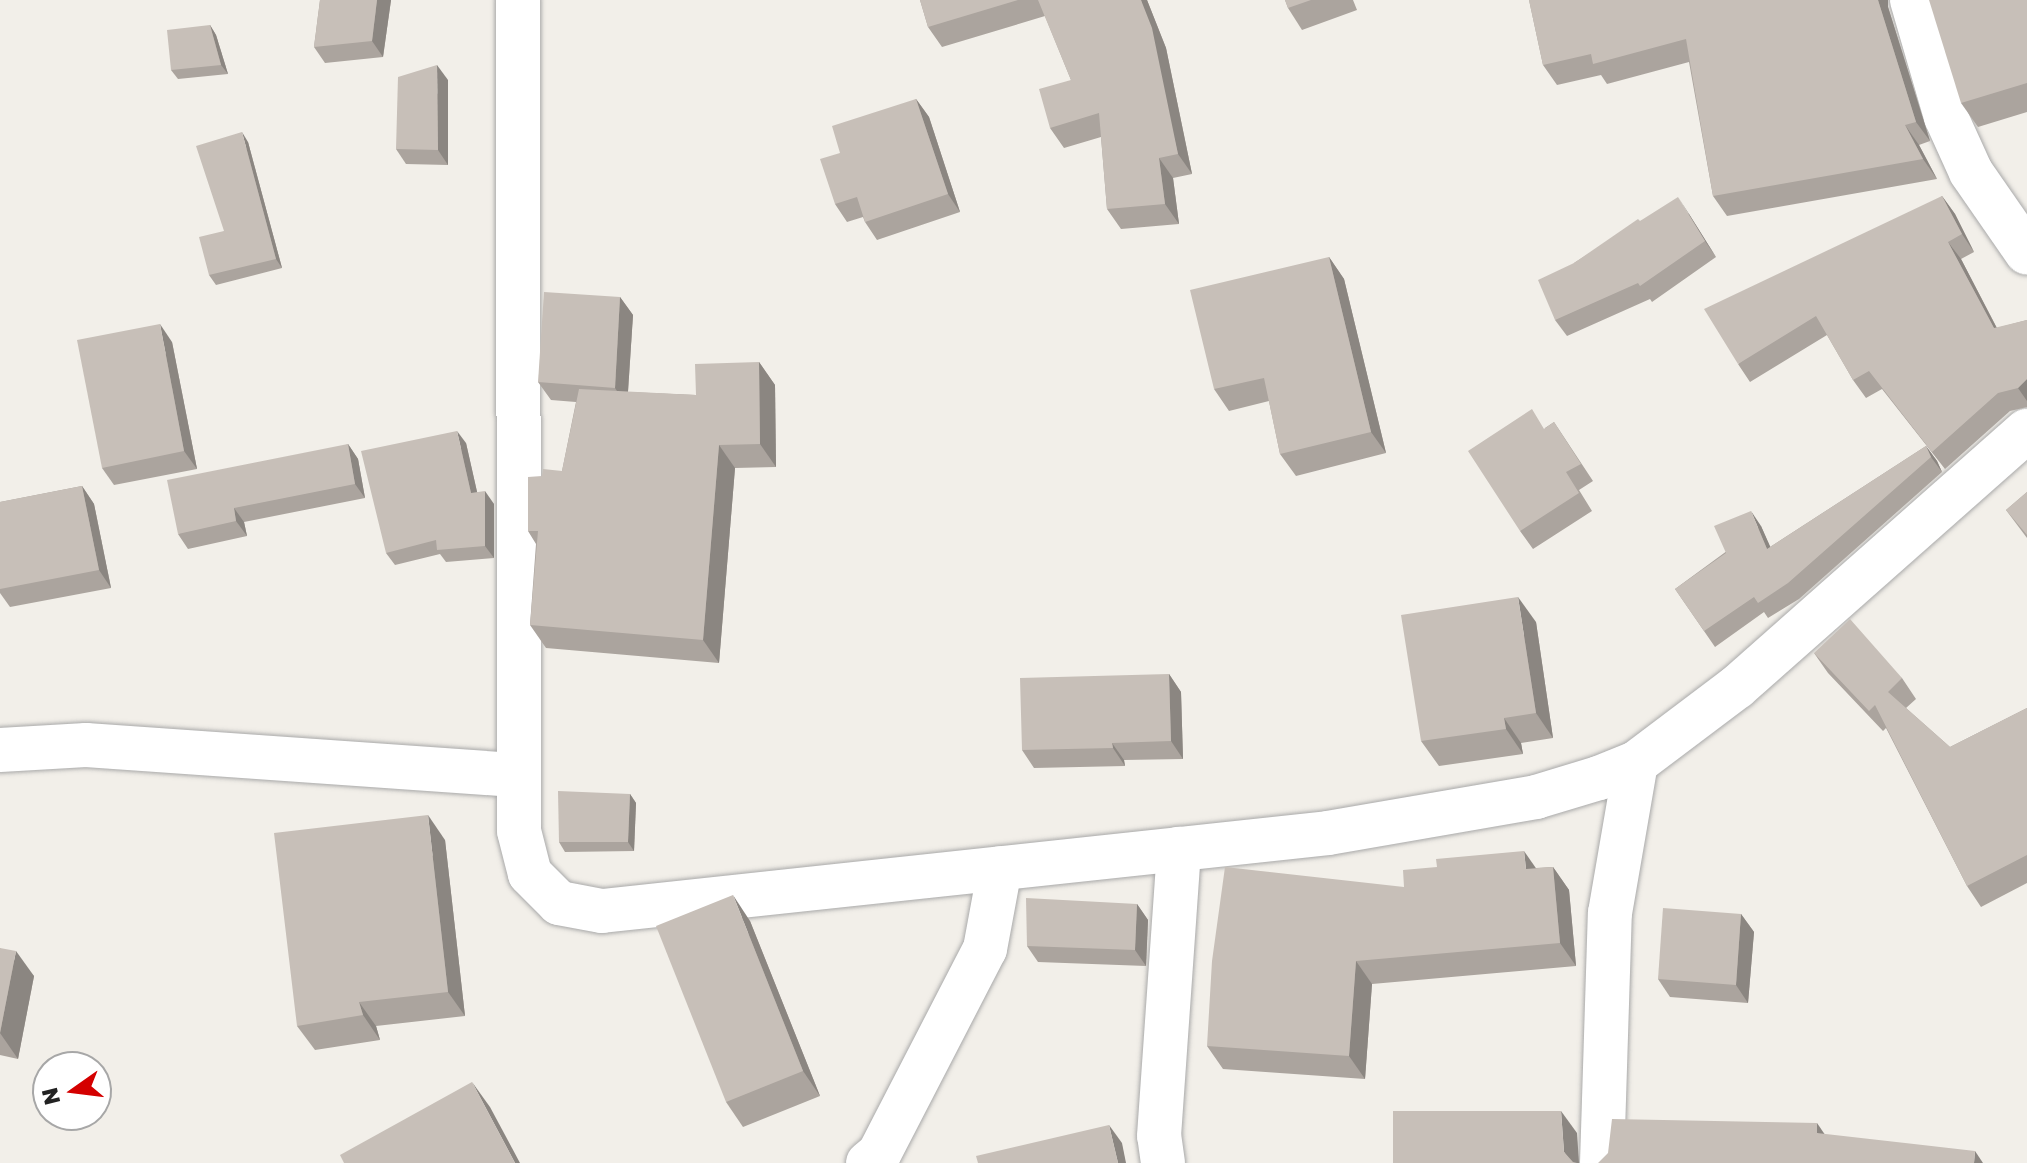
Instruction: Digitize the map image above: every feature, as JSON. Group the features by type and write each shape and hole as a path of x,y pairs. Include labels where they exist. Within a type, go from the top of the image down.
{"street":[{"path":"518,0 519,831 530,874 559,903 602,911 1328,833 1536,797 1636,763 1737,687 2027,430"},
{"path":"1912,0 1946,117 1971,172 2027,253"},
{"path":"0,750 86,745 518,775"},
{"path":"1602,1163 1610,913 1636,763"},
{"path":"1163,1163 1159,1136 1179,849"},
{"path":"868,1163 879,1154 985,949 1000,868"}],"building":[{"path":"320,0 377,0 372,41 314,47"},
{"path":"920,0 1018,0 928,27"},
{"path":"1038,0 1141,0 1152,28 1178,154 1159,158 1165,204 1107,209 1099,113 1050,128 1039,89 1071,80"},
{"path":"1285,0 1311,0 1288,8"},
{"path":"1529,0 1878,0 1916,122 1905,125 1923,159 1713,196 1686,39 1593,64 1591,54 1543,65"},
{"path":"1929,0 2027,0 2027,83 1961,103"},
{"path":"210,25 221,65 171,70 167,30"},
{"path":"437,65 438,150 396,149 398,77"},
{"path":"916,99 948,194 865,222 857,197 835,204 820,159 840,153 832,126"},
{"path":"242,132 276,259 209,275 199,237 224,231 196,146"},
{"path":"1942,196 1962,234 1948,242 1994,328 2027,320 2027,379 2018,388 1998,393 1932,452 1869,371 1853,380 1816,316 1738,364 1704,309"},
{"path":"1678,197 1705,241 1640,286 1638,283 1555,320 1538,280 1574,263 1638,219 1640,221"},
{"path":"1329,257 1371,432 1280,454 1264,378 1214,389 1190,290"},
{"path":"544,292 620,297 615,388 538,382"},
{"path":"160,324 184,451 102,468 77,340"},
{"path":"759,362 760,444 719,445 703,640 530,625 538,531 528,531 528,477 542,476 543,469 562,471 579,389 696,395 695,364"},
{"path":"1532,409 1544,429 1554,422 1581,464 1566,472 1579,493 1520,531 1468,451"},
{"path":"457,431 471,493 485,491 485,546 437,550 436,540 386,553 361,451"},
{"path":"348,444 355,484 234,508 236,521 178,534 167,480"},
{"path":"1926,446 1931,457 1788,583 1758,603 1754,597 1704,631 1675,589 1726,553 1714,526 1751,511 1767,549"},
{"path":"82,486 99,570 0,589 0,502"},
{"path":"2027,492 2027,535 2006,510"},
{"path":"1518,597 1536,713 1504,718 1506,729 1421,741 1401,615"},
{"path":"1850,619 1902,678 1888,692 1950,747 2027,708 2027,855 1967,886 1875,705 1869,711 1814,653"},
{"path":"1169,674 1171,741 1112,743 1113,748 1022,750 1020,678"},
{"path":"558,791 630,794 628,842 559,842"},
{"path":"428,815 448,992 359,1002 363,1015 297,1026 274,833"},
{"path":"1524,851 1526,869 1553,867 1560,943 1356,961 1349,1056 1207,1046 1212,961 1225,867 1404,887 1403,870 1437,867 1436,859"},
{"path":"733,895 803,1071 726,1102 656,926"},
{"path":"1026,898 1137,904 1135,950 1027,946"},
{"path":"1663,908 1741,914 1736,985 1658,979"},
{"path":"0,948 16,951 0,1033"},
{"path":"472,1082 515,1163 344,1163 340,1155"},
{"path":"1393,1111 1561,1111 1564,1152 1577,1163 1393,1163"},
{"path":"1612,1119 1817,1123 1817,1133 1975,1151 1974,1163 1598,1163 1608,1153"},
{"path":"1109,1125 1118,1163 978,1163 976,1156"}]}
